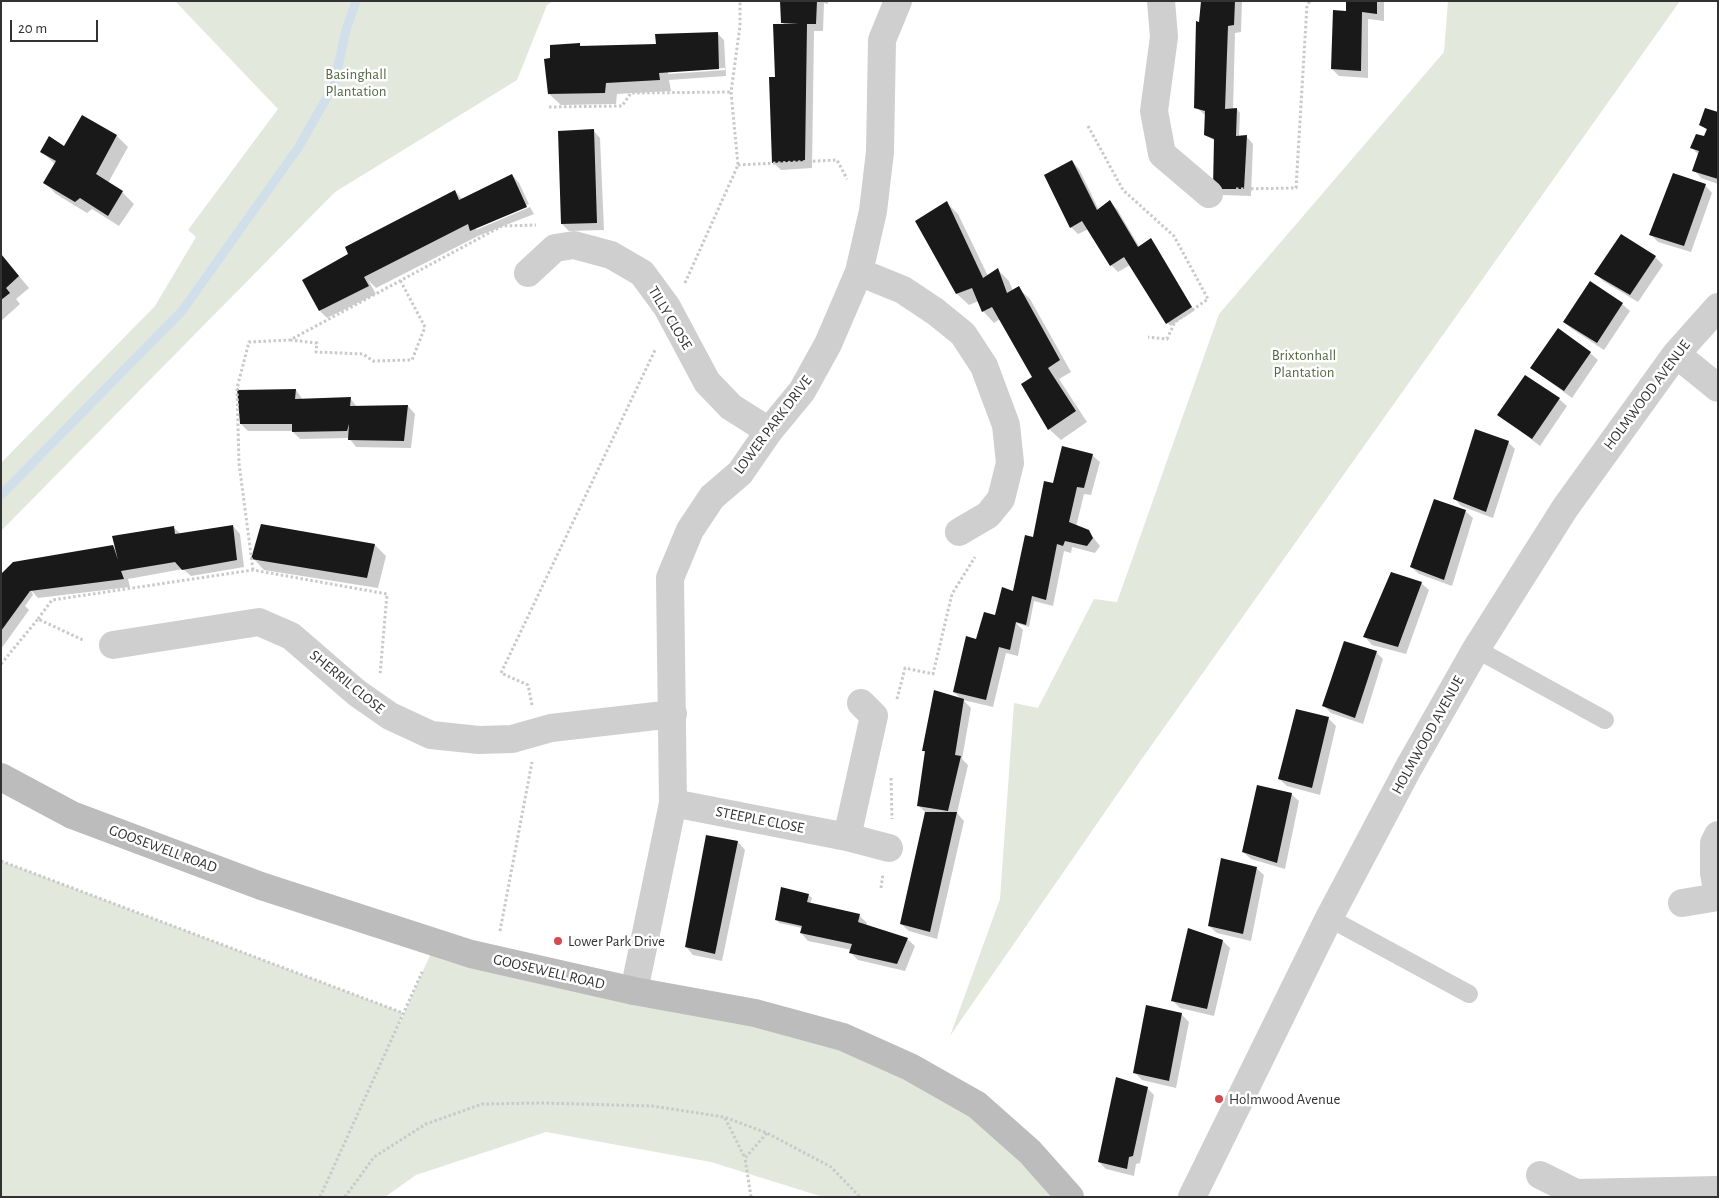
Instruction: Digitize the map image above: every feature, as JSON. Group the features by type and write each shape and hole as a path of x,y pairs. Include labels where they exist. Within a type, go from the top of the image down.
{"street":[{"name":"LOWER PARK DRIVE","path":"634,992 673,803 673,714 669,620 670,578 690,530 712,497 740,473 769,431 802,391 828,344 859,272 871,221 880,152 882,40 898,1"},
{"path":"1161,1 1164,37 1154,112 1162,154 1206,191"},
{"name":"TILLY CLOSE","path":"555,248 574,245 611,255 642,273 671,315 707,382 730,407 769,431"},
{"path":"528,273 555,248"},
{"path":"859,272 903,290 936,312 963,334 984,366 1006,425 1010,463 1001,499 988,515 959,532"},
{"name":"HOLMWOOD AVENUE","path":"1192,1197 1329,918 1409,767 1476,649 1565,508 1676,354 1718,307"},
{"path":"1676,354 1718,388"},
{"name":"SHERRIL CLOSE","path":"113,645 259,622 291,636 357,693 390,716 432,735 479,740 512,739 551,728 673,714"},
{"path":"847,837 868,710"},
{"name":"GOOSEWELL ROAD","path":"1,777 72,815 261,886 436,942 495,959 634,992 755,1013 843,1037 910,1067 977,1105 1030,1152 1070,1197"},
{"name":"STEEPLE CLOSE","path":"673,803 847,837 889,848"},
{"path":"1682,903 1718,897 1714,873 1714,843 1718,835"},
{"path":"1540,1175 1576,1193 1718,1190"}],"lane":[{"path":"1476,649 1605,720"},
{"path":"1329,918 1469,994"}],"path":[{"path":"495,959 538,731 528,686 501,673 671,315 738,165 731,92 740,26 740,1"},
{"path":"1206,191 1296,188 1307,5 1310,1"},
{"path":"549,107 622,106 631,93 731,92"},
{"path":"1088,126 1123,190 1174,236 1208,299 1175,322 1167,339 1148,337"},
{"path":"738,165 837,160 871,221"},
{"path":"290,340 502,226 552,225 555,248"},
{"path":"252,570 239,463 237,388 249,342 290,340 317,343 316,352 363,354 373,361 412,360 425,327 400,280"},
{"path":"868,710 897,700 905,668 933,674 952,594 993,526 988,515"},
{"path":"1,664 38,619 108,652 113,645"},
{"path":"881,888 892,833 891,770"},
{"path":"1,861 404,1013"},
{"path":"320,1197 436,942"},
{"path":"346,1197 374,1157 426,1124 482,1104 652,1106 724,1117 767,1133 831,1167 860,1197"},
{"path":"724,1117 745,1158 751,1197"},
{"path":"745,1158 767,1133"}],"green space":[{"name":"Basinghall Plantation","path":"175,1 553,1 547,5 517,80 335,192 1,531 1,463 155,306 196,237 188,230 278,109"},
{"name":"Brixtonhall Plantation","path":"1448,1 1680,1 1141,760 950,1036 1000,899 1014,703 1038,708 1094,599 1117,602 1219,314 1444,52"},
{"path":"1,861 403,1013 393,1038 436,942 792,1024 977,1105 1076,1197 823,1197 711,1162 546,1132 416,1175 385,1197 1,1197"}],"building":[{"path":"780,1 817,1 816,24 807,24 805,161 772,163 769,77 775,77 773,24 799,24 781,23"},
{"path":"1201,1 1235,1 1234,25 1228,26 1225,109 1237,108 1236,136 1247,135 1244,189 1213,189 1214,139 1204,135 1205,111 1194,108 1196,21 1199,22"},
{"path":"1346,1 1377,1 1377,14 1362,12 1361,71 1331,69 1333,10 1346,11"},
{"path":"718,32 719,69 659,73 660,80 606,83 605,93 548,94 544,59 550,58 550,45 580,43 580,46 656,44 655,34"},
{"path":"1705,108 1718,112 1718,179 1692,171 1699,151 1690,148 1696,134 1704,136 1707,129 1699,125"},
{"path":"82,115 117,135 96,174 123,191 108,216 80,198 75,202 43,183 56,161 40,152 49,136 64,146"},
{"path":"594,129 597,223 561,224 558,131"},
{"path":"1072,160 1097,210 1110,200 1138,247 1151,238 1192,307 1166,324 1124,257 1110,266 1082,221 1070,228 1044,175"},
{"path":"1673,173 1706,184 1684,246 1649,235"},
{"path":"512,174 527,207 470,231 468,224 364,277 369,286 319,311 302,280 348,254 345,247 455,190 459,200"},
{"path":"947,201 983,278 998,268 1007,293 1019,286 1060,360 1048,368 1076,411 1048,430 1021,384 1032,377 992,307 982,312 972,288 956,294 915,221"},
{"path":"1621,234 1656,256 1630,295 1594,274"},
{"path":"1,254 19,276 6,288 10,293 1,300"},
{"path":"1590,281 1623,303 1597,343 1563,322"},
{"path":"1558,328 1591,352 1564,391 1530,368"},
{"path":"1525,375 1560,398 1532,439 1497,415"},
{"path":"237,388 239,390 296,389 295,399 351,397 350,406 408,405 404,441 348,440 349,424 347,431 292,432 292,424 240,424"},
{"path":"1475,429 1509,441 1486,512 1453,499"},
{"path":"1062,446 1093,454 1084,488 1077,487 1069,522 1089,530 1093,538 1087,546 1065,541 1063,546 1057,544 1046,600 1032,596 1026,625 1016,622 1010,650 999,647 986,700 953,692 966,636 976,639 984,612 995,615 1002,587 1013,591 1025,535 1033,537 1044,481 1053,483"},
{"path":"1434,499 1466,510 1444,580 1410,567"},
{"path":"261,524 375,544 367,578 251,559"},
{"path":"233,525 237,560 182,570 175,562 121,571 124,579 30,591 1,631 1,574 13,562 113,545 118,560 112,536 174,526 175,534"},
{"path":"1391,572 1422,582 1398,647 1363,637"},
{"path":"1344,641 1377,651 1355,718 1322,706"},
{"path":"934,690 964,699 955,755 961,756 948,811 917,806 925,751 922,751"},
{"path":"1296,709 1329,717 1312,788 1278,779"},
{"path":"1257,785 1292,793 1277,863 1242,852"},
{"path":"925,812 957,812 930,932 900,924"},
{"path":"706,835 738,841 715,954 685,947"},
{"path":"1221,858 1257,867 1243,934 1208,926"},
{"path":"781,887 809,894 807,902 860,914 858,922 908,938 897,964 849,953 852,944 800,933 802,926 775,920"},
{"path":"1188,928 1223,940 1207,1009 1171,1001"},
{"path":"1146,1005 1182,1013 1169,1081 1133,1073"},
{"path":"1116,1077 1148,1087 1133,1156 1129,1157 1127,1169 1098,1162"}],"waterway":[{"path":"1,495 182,311 298,148 334,85 346,30 356,1"}],"place":[{"name":"Lower Park Drive","path":"558,941"},
{"name":"Holmwood Avenue","path":"1219,1099"}]}
